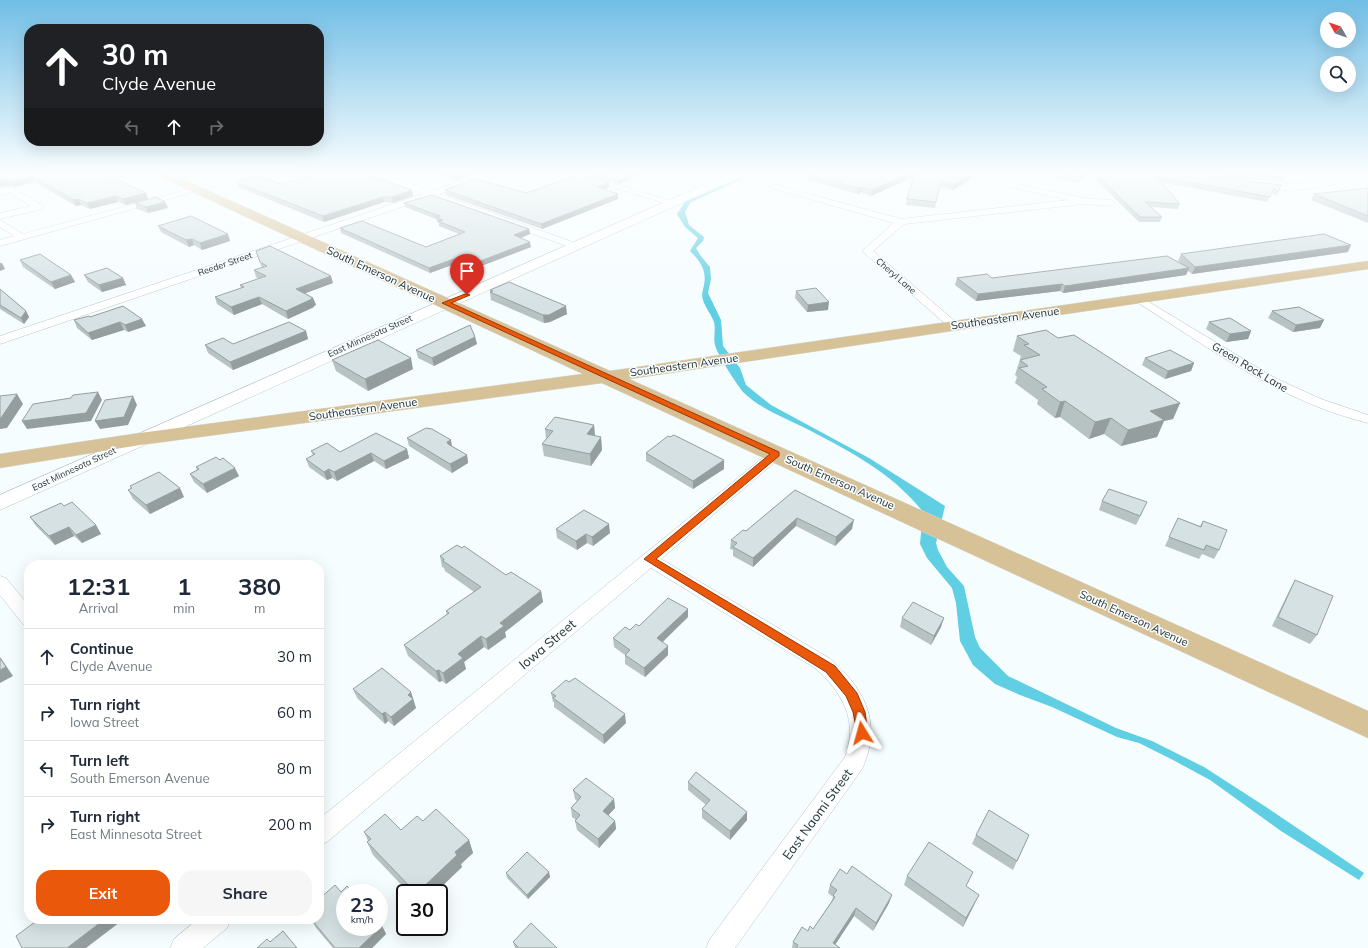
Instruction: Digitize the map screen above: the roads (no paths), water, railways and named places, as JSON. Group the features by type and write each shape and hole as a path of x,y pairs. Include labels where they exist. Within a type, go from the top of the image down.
{"main road":[{"name":"South Emerson Avenue","path":"254,216 605,377 893,506 1368,726"},
{"name":"Southeastern Avenue","path":"0,461 140,439 605,377 1368,265"}],"street":[{"path":"0,243 99,216"},
{"name":"Reeder Street","path":"0,340 366,216"},
{"path":"493,216 575,246"},
{"name":"East Minnesota Street","path":"0,503 140,439 641,216"},
{"path":"880,216 901,222 951,216"},
{"name":"Cheryl Lane","path":"901,222 867,251 953,325"},
{"path":"0,223 22,237"},
{"name":"Green Rock Lane","path":"1139,299 1275,383 1316,402 1368,419"},
{"name":"Iowa Street","path":"324,830 776,454"},
{"name":"East Naomi Street","path":"649,559 831,669 851,693 859,712 861,722 862,738 854,762 719,948"},
{"path":"0,582 24,613"},
{"path":"183,948 212,924"}],"water":[{"path":"678,216 686,216 689,225 704,237 703,241 696,248 710,267 711,279 708,293 721,320 723,346 740,368 746,385 771,405 869,458 945,506 936,543 938,550 947,567 964,586 975,637 980,648 1008,676 1116,728 1152,741 1204,767 1364,873 1359,880 1281,831 1210,780 1139,743 1117,737 1052,707 995,684 973,665 960,641 956,603 952,588 927,558 920,544 923,512 898,485 868,463 836,444 756,403 743,392 736,383 723,362 714,342 714,322 702,298 705,280 704,270 700,262 690,251 698,238 685,227"}]}
